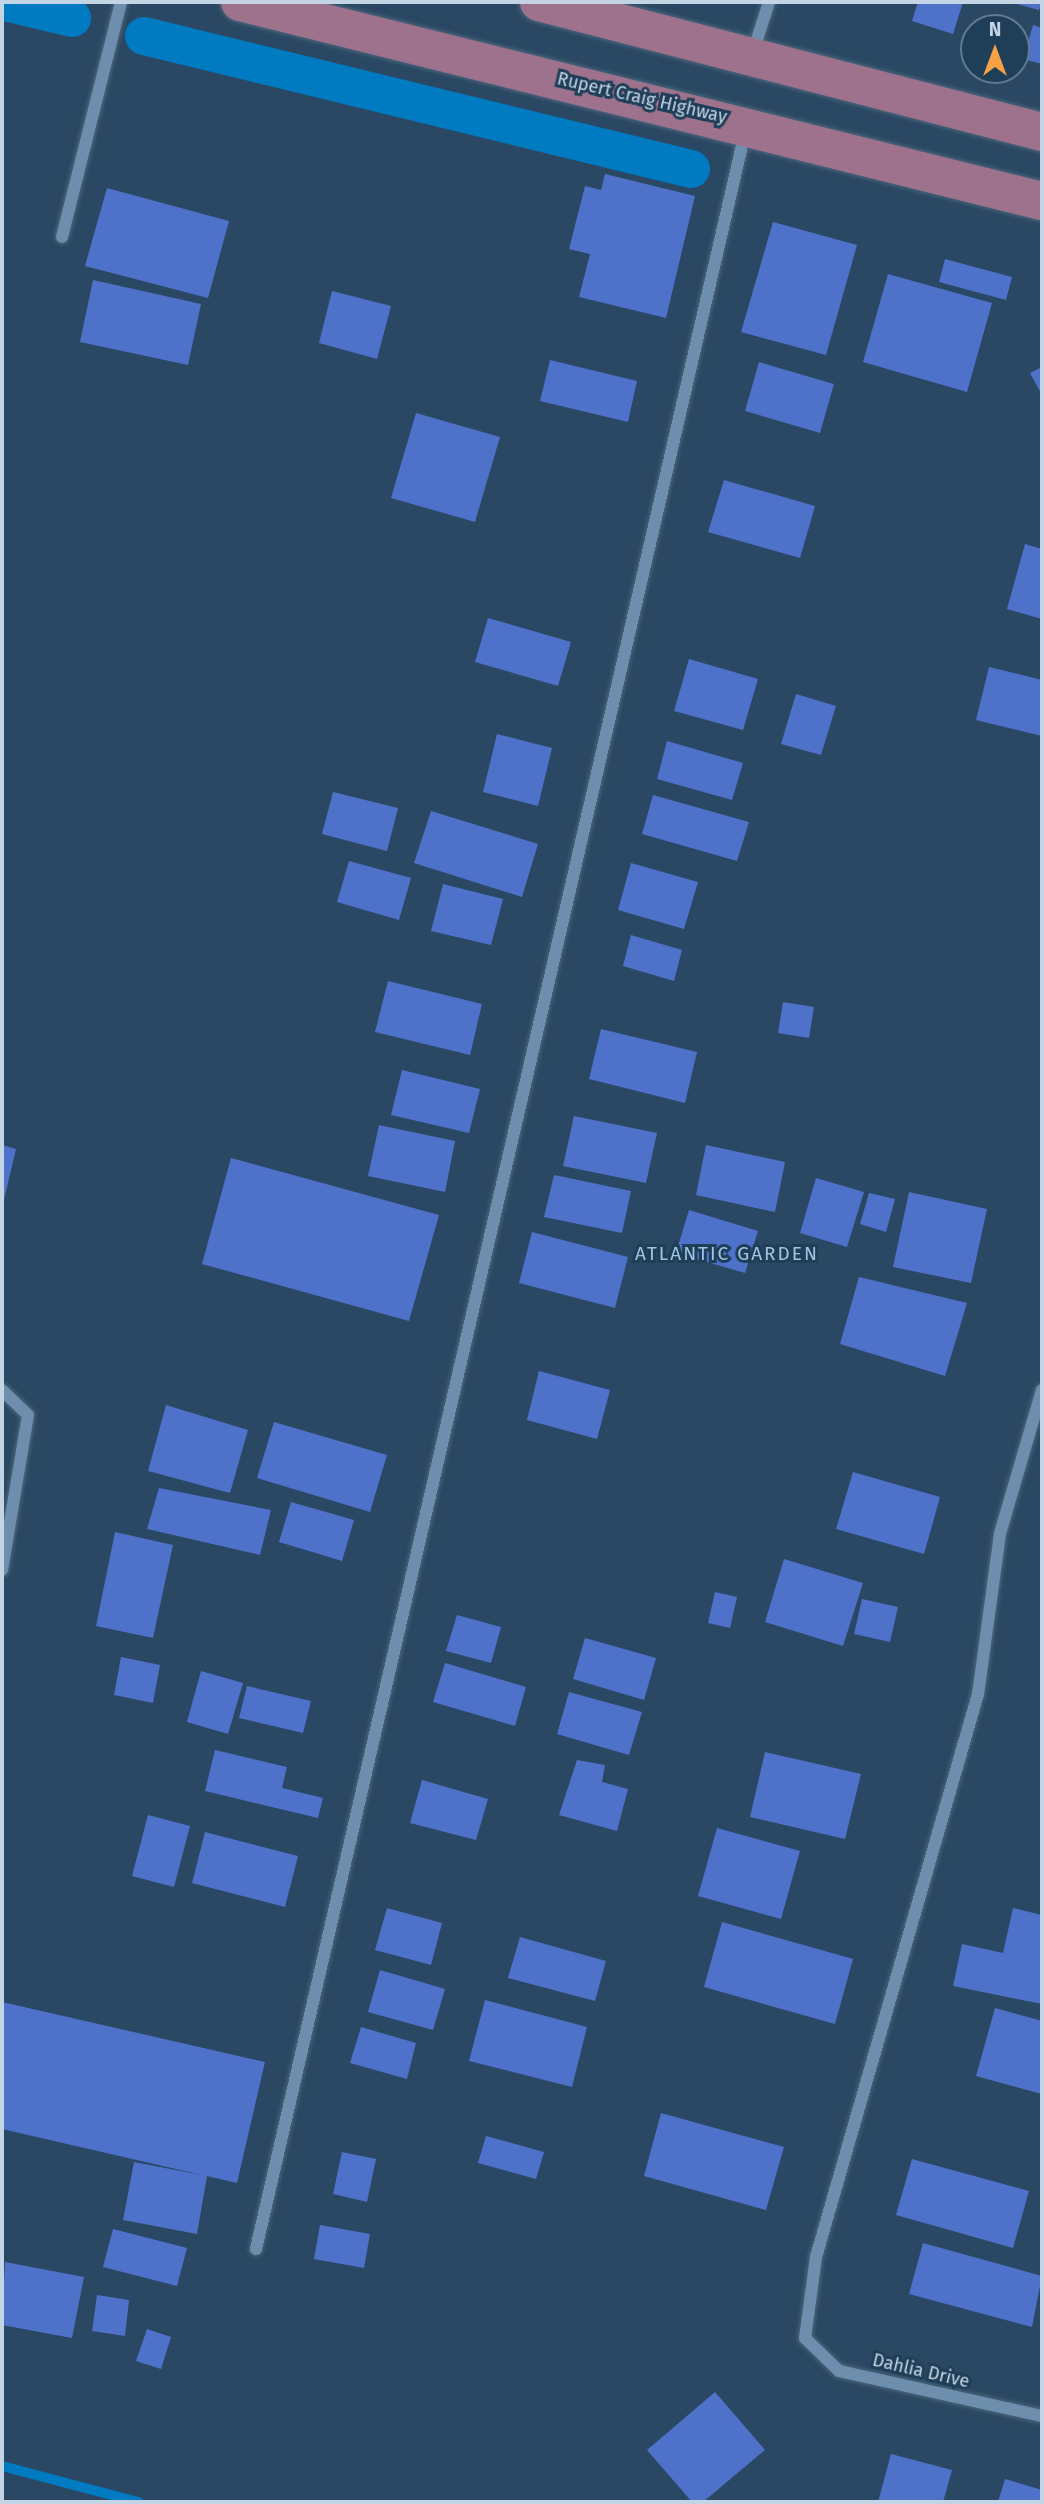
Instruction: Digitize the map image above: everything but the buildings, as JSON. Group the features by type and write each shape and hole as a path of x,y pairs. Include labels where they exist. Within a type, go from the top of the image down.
{"main road":[{"name":"Rupert Craig Highway","path":"240,2 748,123 1042,201"},
{"path":"539,2 1042,132"}],"street":[{"path":"62,237 121,2"},
{"path":"752,56 769,2"},
{"path":"256,2249 748,123"},
{"path":"2,1390 28,1415 2,1570"},
{"name":"Dahlia Drive","path":"1042,1390 1000,1534 978,1694 816,2257 805,2338 839,2371 1042,2416"}],"waterway":[{"path":"5,2 72,18"},
{"path":"144,36 691,169"},
{"path":"2,2466 138,2502"}],"district":[{"name":"ATLANTIC GARDEN","path":"727,1254"}]}
